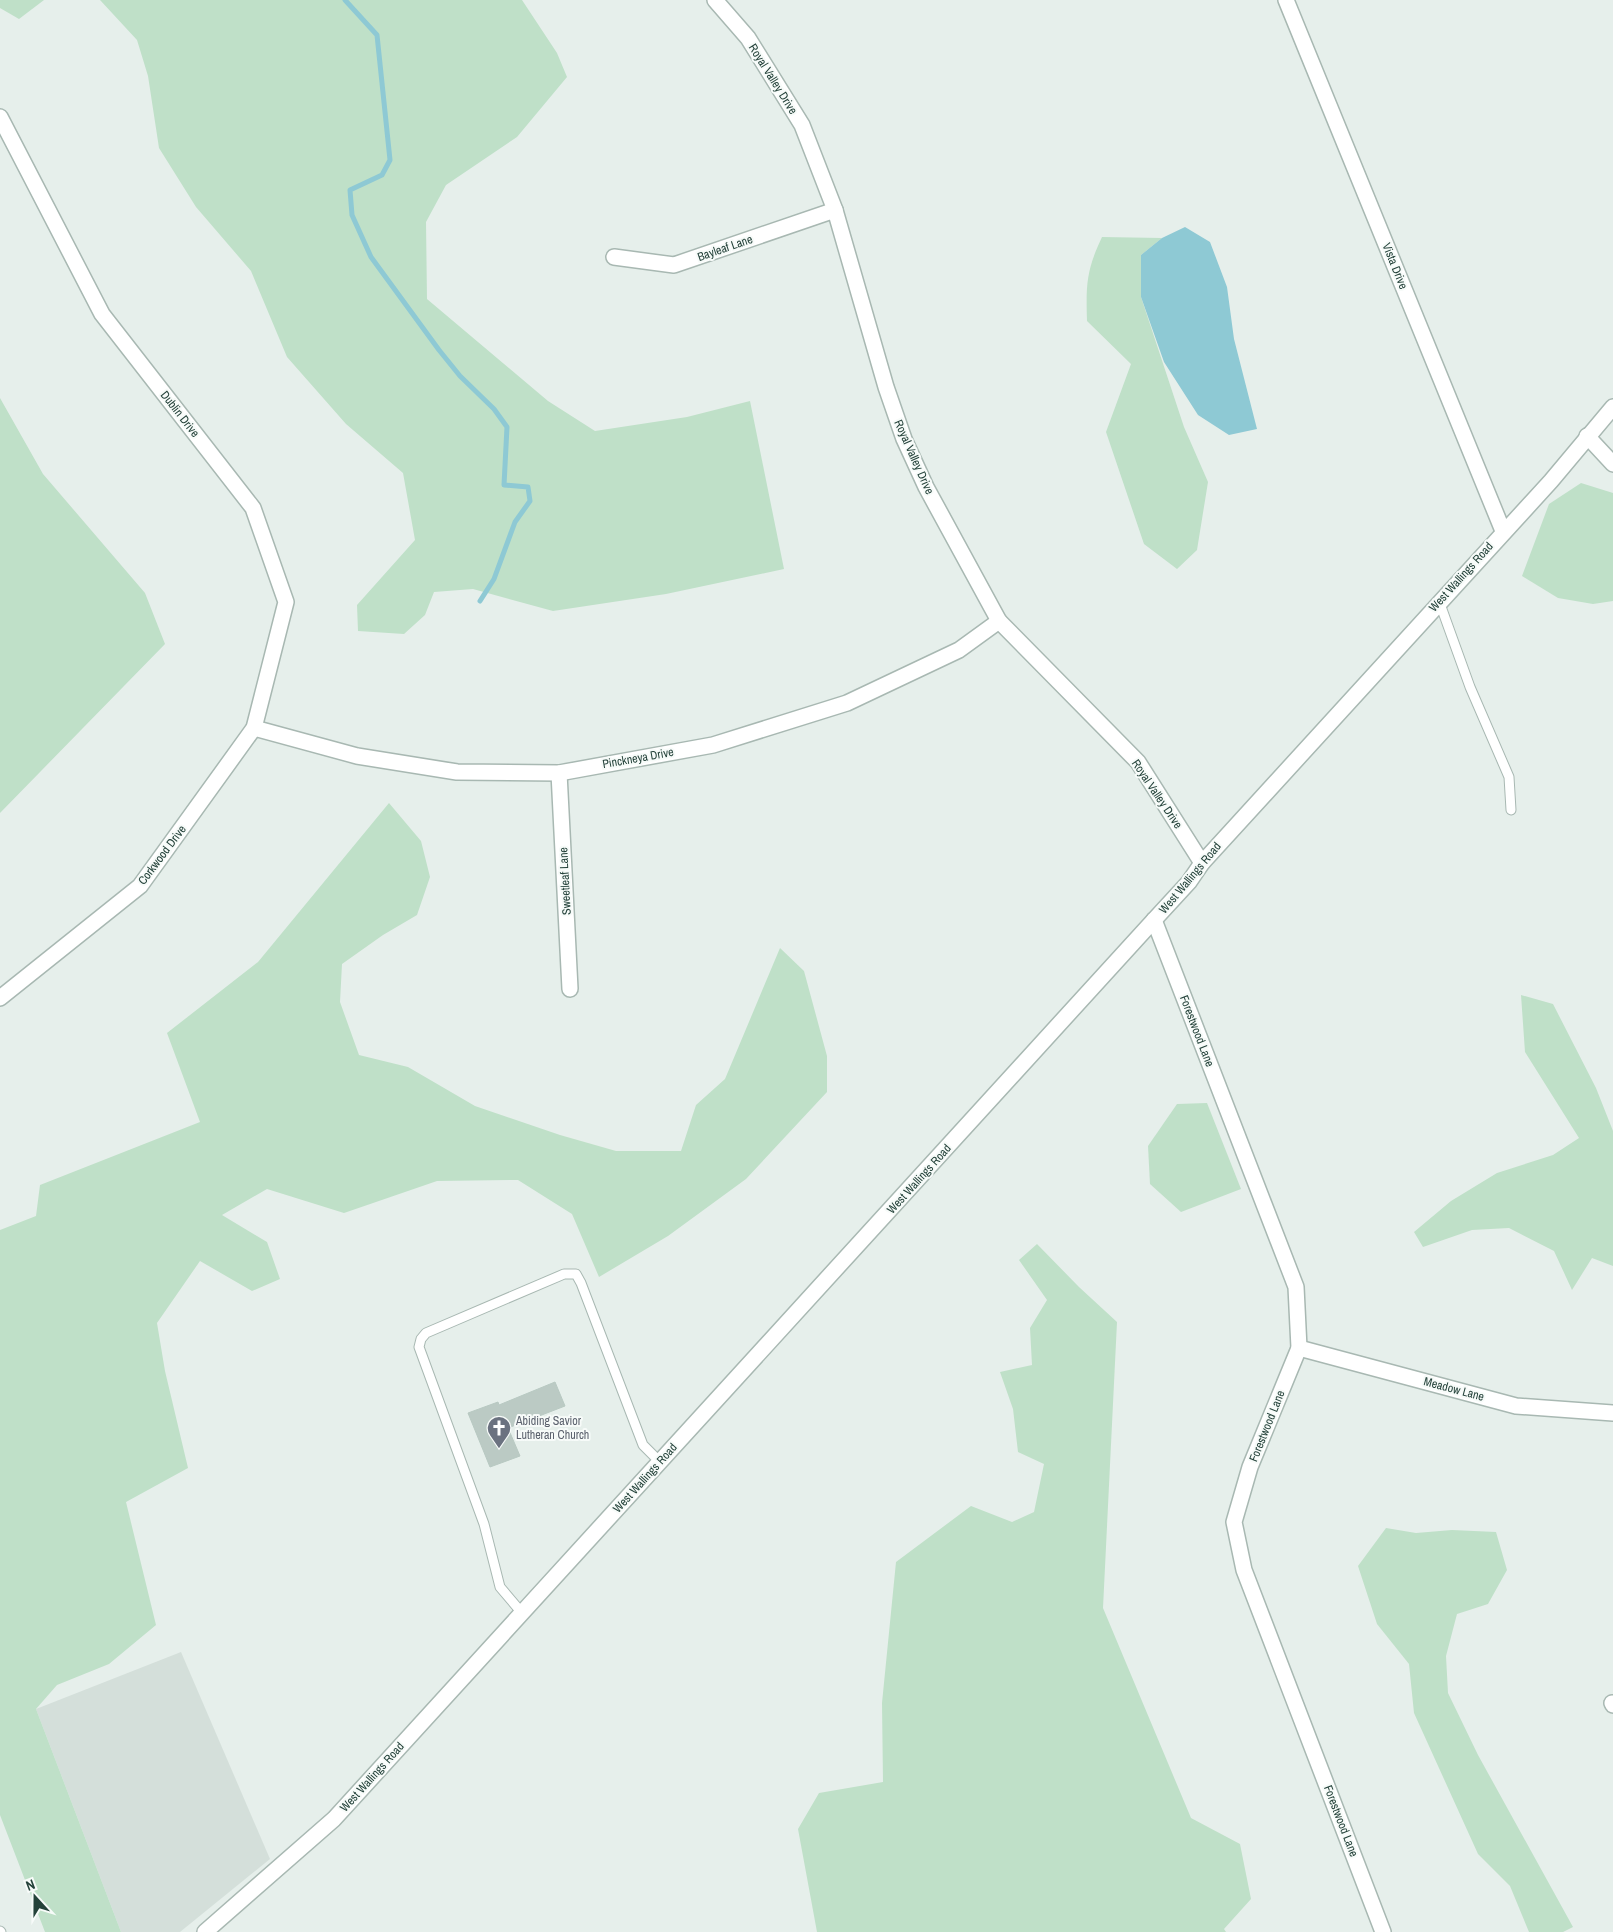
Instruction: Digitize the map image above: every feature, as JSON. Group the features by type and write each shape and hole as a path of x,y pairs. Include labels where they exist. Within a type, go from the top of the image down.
{"street":[{"name":"Royal Valley Drive","path":"715,0 748,38 802,125 835,210 886,387 904,439 930,495 999,621 1138,762 1202,863"},
{"name":"Vista Drive","path":"1286,0 1503,531"},
{"name":"Dublin Drive","path":"0,117 102,314 253,508 286,602 254,728"},
{"name":"Bayleaf Lane","path":"614,257 674,265 835,210"},
{"name":"West Wallings Road","path":"205,1932 334,1819 1189,882 1202,863 1550,481 1613,407"},
{"path":"1587,436 1613,464"},
{"name":"Pinckneya Drive","path":"254,728 357,756 457,772 559,773 713,745 847,703 959,650 999,621"},
{"name":"Corkwood Drive","path":"0,998 140,886 254,728"},
{"name":"Sweetleaf Lane","path":"559,773 570,989"},
{"name":"Forestwood Lane","path":"1154,920 1296,1286 1299,1348 1250,1468 1234,1522 1244,1570 1384,1932"},
{"name":"Meadow Lane","path":"1299,1348 1516,1406 1613,1413"}],"lane":[{"path":"1440,601 1470,687 1509,777 1511,810"},
{"path":"522,1613 500,1587 484,1524 419,1347 421,1339 426,1333 564,1274 576,1274 643,1445 660,1462"}],"shaded area":[{"path":"181,1652 270,1859 180,1932 121,1932 36,1709"}],"green space":[{"path":"0,0 44,0 19,19 0,8"},
{"path":"100,0 522,0 557,53 567,77 517,137 446,185 426,222 427,299 548,401 595,431 687,417 750,401 784,569 666,594 553,611 473,589 434,592 425,615 404,634 358,631 357,605 415,540 403,473 346,424 287,357 251,271 196,207 159,148 148,76 137,40"},
{"path":"1102,237 1162,238 1141,255 1141,297 1184,427 1208,482 1197,550 1177,569 1144,544 1106,432 1131,364 1087,321 1088,278"},
{"path":"0,398 43,474 145,593 165,644 0,813"},
{"path":"1581,483 1613,493 1613,601 1593,604 1558,598 1522,576 1549,504"},
{"path":"389,803 421,841 430,877 417,915 383,935 342,964 340,1002 359,1055 408,1067 475,1106 560,1135 616,1151 681,1151 696,1105 725,1079 780,948 804,971 827,1056 827,1092 746,1179 668,1236 599,1277 572,1214 518,1180 437,1181 344,1213 267,1189 222,1215 267,1242 280,1279 252,1291 200,1261 157,1323 165,1371 188,1468 126,1502 156,1625 109,1664 57,1685 36,1709 121,1932 45,1932 0,1815 0,1230 36,1216 40,1185 200,1122 167,1033 258,962"},
{"path":"1521,995 1553,1004 1596,1088 1613,1131 1613,1266 1592,1258 1572,1290 1554,1251 1509,1228 1472,1230 1423,1247 1414,1232 1451,1201 1497,1173 1553,1155 1579,1138 1525,1052"},
{"path":"1207,1103 1241,1189 1181,1212 1150,1184 1148,1146 1177,1104"},
{"path":"1037,1244 1117,1322 1103,1608 1191,1818 1240,1844 1251,1899 1224,1929 1226,1932 817,1932 798,1829 819,1793 883,1782 882,1703 896,1562 971,1506 1012,1522 1034,1512 1044,1464 1018,1452 1013,1409 1000,1372 1032,1365 1030,1328 1047,1300 1019,1260"},
{"path":"1386,1528 1416,1533 1452,1530 1496,1532 1507,1570 1488,1604 1457,1614 1446,1656 1448,1693 1478,1755 1573,1927 1563,1932 1529,1932 1510,1886 1478,1854 1414,1713 1409,1664 1377,1624 1358,1566"}],"water":[{"path":"1185,227 1210,242 1227,287 1234,339 1257,429 1229,435 1198,415 1164,362 1141,297 1141,255 1162,238"}],"building":[{"path":"555,1382 565,1406 508,1428 520,1456 490,1467 468,1413 498,1402 499,1405"}],"waterway":[{"path":"345,0 377,35 390,160 382,175 350,190 352,215 371,257 439,350 460,376 494,409 507,427 504,485 528,487 530,501 515,522 494,579 480,601"}],"place":[{"name":"Abiding Savior Lutheran Church","path":"499,1449"}]}
